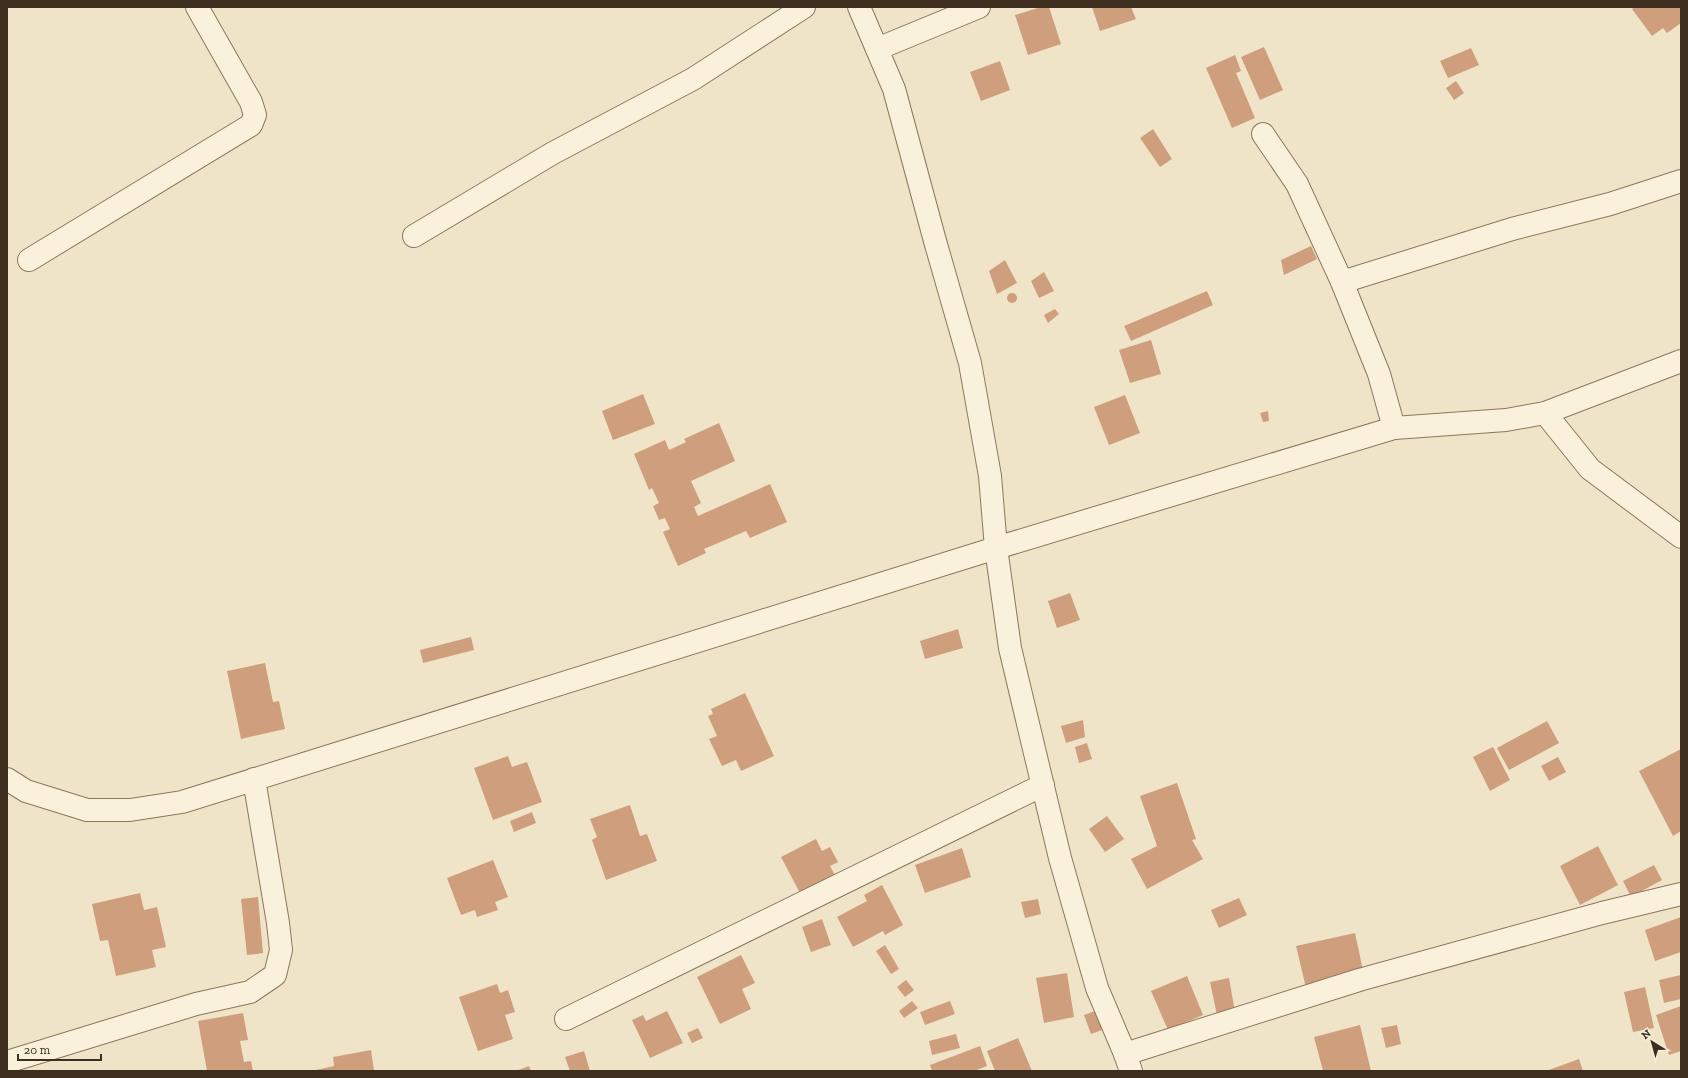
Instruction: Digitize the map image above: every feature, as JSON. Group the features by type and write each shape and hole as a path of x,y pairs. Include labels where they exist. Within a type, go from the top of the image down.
{"street":[{"path":"29,260 251,125 255,115 251,102 197,7"},
{"path":"414,236 553,153 694,78 804,7"},
{"path":"859,7 894,89 970,363 990,476 996,548 1010,648 1060,858 1097,988 1128,1062 1359,980 1594,915 1681,894"},
{"path":"877,49 979,7"},
{"path":"1263,134 1297,184 1342,282 1379,374 1394,428"},
{"path":"1342,282 1512,230 1610,204 1681,181"},
{"path":"7,779 26,791 87,810 130,810 182,802 996,548 1394,428 1506,420 1545,413 1681,361"},
{"path":"1545,413 1590,469 1681,537"},
{"path":"7,1062 196,1004 250,992 275,975 281,950 278,923 254,780"},
{"path":"566,1019 1043,785"}],"building":[{"path":"1041,7 1049,7 1061,44 1028,55 1015,15"},
{"path":"1092,7 1131,7 1136,19 1100,31"},
{"path":"1635,7 1681,7 1681,23 1667,33 1663,28 1652,36 1632,9"},
{"path":"1264,47 1283,90 1260,100 1241,57"},
{"path":"1471,48 1479,65 1448,78 1440,61"},
{"path":"1235,55 1241,71 1236,73 1255,118 1232,128 1206,68"},
{"path":"1000,61 1010,90 981,101 970,72"},
{"path":"1456,81 1464,93 1454,100 1446,88"},
{"path":"1153,129 1172,159 1160,167 1140,138"},
{"path":"1311,246 1317,259 1284,275 1281,260"},
{"path":"1005,260 1017,283 997,294 989,271"},
{"path":"1044,272 1054,291 1039,298 1031,281"},
{"path":"1207,291 1213,305 1131,341 1124,326"},
{"path":"1010,293 1014,293 1017,298 1014,303 1010,303 1007,300 1007,296"},
{"path":"1055,309 1059,314 1048,323 1044,315"},
{"path":"1151,340 1161,374 1130,383 1119,350"},
{"path":"643,394 655,424 613,440 602,411"},
{"path":"1125,395 1140,433 1109,445 1094,407"},
{"path":"1268,411 1269,421 1263,422 1260,413"},
{"path":"719,423 735,461 691,481 701,503 694,507 698,516 770,484 787,522 750,538 746,531 704,549 706,553 678,566 663,532 670,529 665,518 659,520 653,506 659,503 652,488 649,490 634,454 665,440 669,450 686,442 684,439"},
{"path":"1070,593 1080,620 1057,628 1048,601"},
{"path":"958,629 963,648 925,659 920,641"},
{"path":"471,637 474,650 423,663 420,650"},
{"path":"265,663 273,702 279,701 285,729 241,739 227,671"},
{"path":"745,693 774,756 741,771 736,760 722,766 709,739 717,736 708,716 713,714 711,709"},
{"path":"1083,720 1085,737 1066,743 1061,726"},
{"path":"1547,721 1559,743 1509,770 1497,748"},
{"path":"1087,743 1092,759 1079,763 1075,747"},
{"path":"1493,747 1510,780 1490,791 1473,757"},
{"path":"1681,749 1681,831 1673,836 1639,771"},
{"path":"508,756 512,767 527,762 542,802 493,820 474,768"},
{"path":"1558,757 1566,772 1549,781 1541,766"},
{"path":"1177,783 1196,839 1192,840 1203,859 1147,889 1131,859 1157,846 1140,796"},
{"path":"630,805 640,836 647,834 657,861 606,880 592,840 597,837 590,819"},
{"path":"532,812 536,823 514,832 510,821"},
{"path":"1107,816 1124,839 1105,852 1089,829"},
{"path":"816,839 822,851 830,847 838,862 830,866 836,877 801,895 781,857"},
{"path":"1598,846 1618,885 1580,905 1560,866"},
{"path":"962,848 971,877 925,893 915,865"},
{"path":"493,860 508,897 495,902 498,910 477,917 475,910 461,915 447,878"},
{"path":"1654,865 1662,880 1631,897 1623,881"},
{"path":"882,885 903,925 885,935 883,931 853,947 837,917 867,901 864,895"},
{"path":"140,893 144,910 157,907 166,947 152,950 156,967 116,976 108,940 100,941 92,904"},
{"path":"258,897 263,953 247,955 241,899"},
{"path":"1239,898 1247,915 1219,928 1211,910"},
{"path":"1038,899 1041,914 1025,918 1021,902"},
{"path":"1681,917 1681,952 1655,961 1645,930"},
{"path":"822,919 831,945 811,952 802,927"},
{"path":"1355,933 1364,975 1306,988 1296,946"},
{"path":"885,945 899,969 891,974 876,951"},
{"path":"741,955 755,983 742,989 751,1009 720,1024 697,977"},
{"path":"1067,973 1074,1017 1044,1023 1036,978"},
{"path":"1681,975 1681,999 1664,1003 1659,980"},
{"path":"1187,976 1203,1015 1168,1030 1151,991"},
{"path":"1229,978 1235,1012 1217,1015 1210,982"},
{"path":"906,980 914,990 905,997 897,987"},
{"path":"497,984 500,993 508,990 515,1012 505,1015 513,1039 478,1051 459,997"},
{"path":"1645,987 1654,1028 1633,1032 1624,992"},
{"path":"912,1001 918,1008 904,1018 899,1011"},
{"path":"950,1001 955,1014 925,1025 920,1012"},
{"path":"1681,1006 1681,1051 1669,1055 1656,1015"},
{"path":"1098,1010 1105,1029 1091,1034 1084,1015"},
{"path":"667,1011 683,1043 650,1058 632,1020 643,1015 646,1021"},
{"path":"243,1013 248,1040 240,1041 244,1062 251,1061 253,1071 207,1071 198,1021"},
{"path":"1360,1025 1371,1071 1323,1071 1314,1037"},
{"path":"1397,1025 1401,1044 1386,1048 1381,1028"},
{"path":"698,1028 703,1038 692,1043 687,1033"},
{"path":"956,1034 960,1048 932,1055 929,1041"},
{"path":"1018,1038 1032,1071 995,1071 987,1051"},
{"path":"980,1046 987,1066 974,1071 932,1071 930,1065"},
{"path":"371,1050 374,1071 311,1071 334,1066 333,1057"},
{"path":"584,1051 590,1071 570,1071 565,1057"},
{"path":"1579,1059 1583,1071 1546,1071"},
{"path":"529,1066 531,1071 516,1071"}]}
